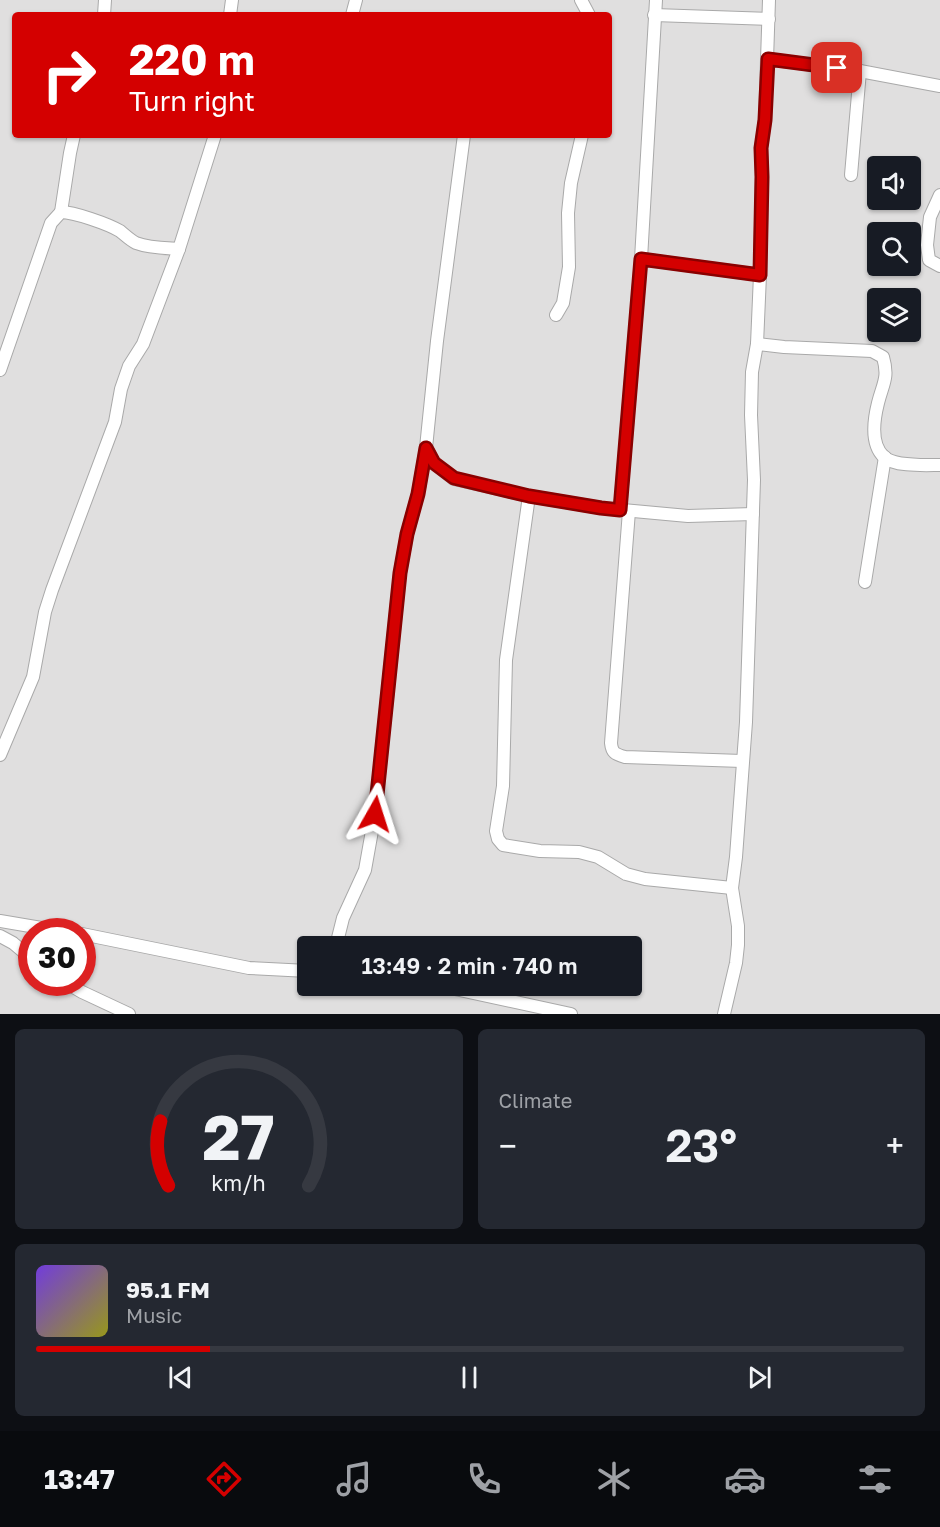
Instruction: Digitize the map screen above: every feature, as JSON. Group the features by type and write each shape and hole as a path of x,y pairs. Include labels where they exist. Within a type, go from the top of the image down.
{"street":[{"path":"656,0 611,743 615,754 625,757 742,761"},
{"path":"724,1014 738,945 738,926 732,888 746,722 754,480 752,372 757,344 761,148 765,120 769,0"},
{"path":"654,15 770,19"},
{"path":"768,59 860,71 940,86"},
{"path":"851,175 860,71"},
{"path":"0,370 51,223 61,212 73,138"},
{"path":"0,755 33,677 45,612 115,422 121,389 129,366 143,344 179,249 214,138"},
{"path":"338,936 343,918 364,870 375,814 400,573 426,448 437,341 464,138"},
{"path":"556,315 563,303 569,267 568,213 571,183 581,138"},
{"path":"940,195 930,217 927,245 929,260 940,267"},
{"path":"61,212 68,212 107,225 120,231 134,242 150,247 179,249"},
{"path":"641,259 760,275"},
{"path":"757,344 872,351 883,357 886,380 874,421 876,443 885,458 865,582"},
{"path":"426,448 434,463 454,478 529,496 601,508 688,516 753,514"},
{"path":"885,458 908,465 940,465"},
{"path":"529,496 506,660 504,695 506,722 503,786 496,831 498,839 503,845 540,851 579,852 598,857 626,874 645,879 732,888"},
{"path":"0,921 18,924"},
{"path":"0,936 18,947"},
{"path":"96,937 249,968 297,970"},
{"path":"91,996 129,1014"},
{"path":"487,996 571,1014"}],"shaded area":[{"path":"0,0 940,0 940,1014 0,1014"}],"route":[{"path":"375,814 400,573 426,448 434,463 454,478 529,496 620,510 641,259 760,275 761,148 768,59 837,68"}]}
